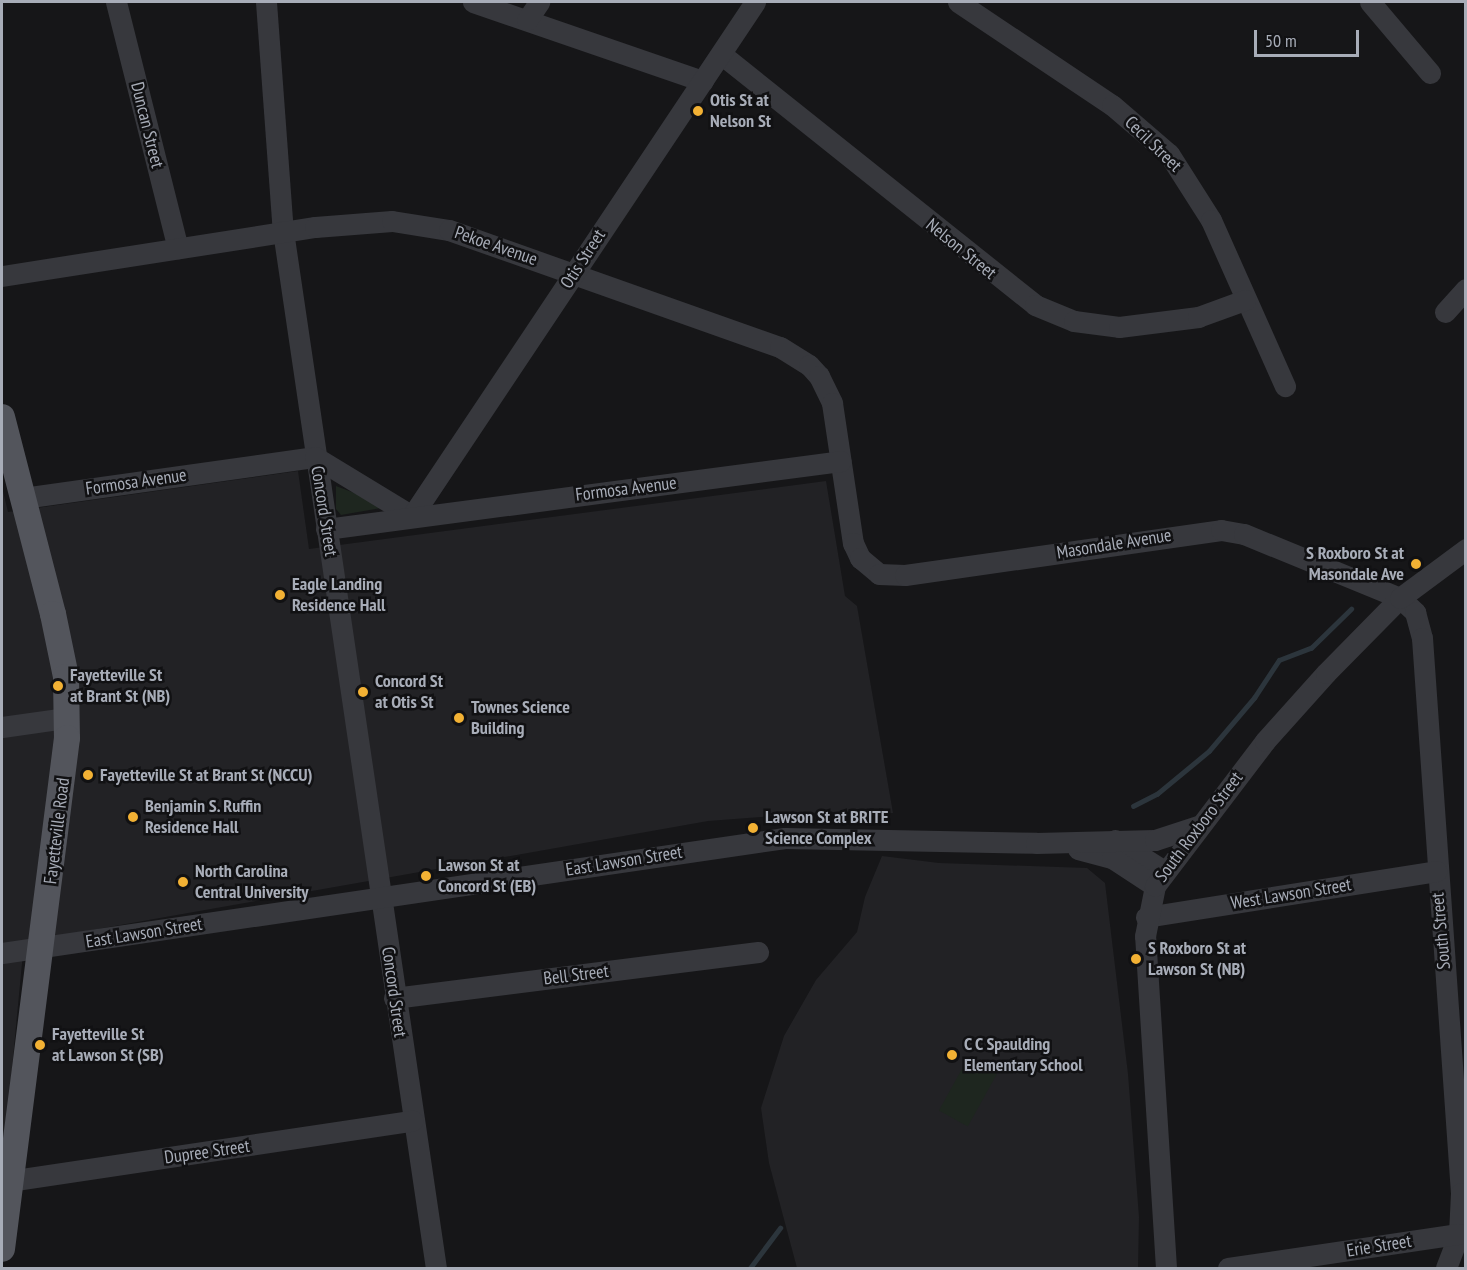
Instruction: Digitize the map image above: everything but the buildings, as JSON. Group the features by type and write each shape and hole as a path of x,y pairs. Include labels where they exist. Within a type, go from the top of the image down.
{"main road":[{"name":"Fayetteville Road","path":"2,417 59,640 66,677 66,760 42,948 6,1181 2,1249"}],"street":[{"name":"Duncan Street","path":"116,2 178,248"},
{"name":"Concord Street","path":"266,2 283,231 412,1121 436,1269"},
{"path":"473,2 703,81"},
{"path":"527,20 539,2"},
{"name":"Otis Street","path":"412,516 755,2"},
{"name":"Cecil Street","path":"958,2 1112,105 1169,154 1211,220 1245,300 1286,386"},
{"path":"1370,2 1430,73"},
{"name":"Nelson Street","path":"721,54 1035,305 1074,321 1119,327 1198,317 1245,300"},
{"name":"Pekoe Avenue","path":"2,276 283,231 392,221 421,224 482,240 780,347 797,356 826,388 841,461 850,522"},
{"path":"1445,312 1466,289"},
{"path":"315,457 412,516"},
{"name":"Formosa Avenue","path":"23,498 315,457"},
{"name":"Formosa Avenue","path":"326,529 841,461"},
{"name":"Masondale Avenue","path":"850,522 860,558 874,571 890,576 1221,530 1244,534 1400,598"},
{"name":"South Roxboro Street","path":"1166,1269 1146,917 1159,879 1265,741 1400,598 1466,549"},
{"name":"South Street","path":"1400,598 1415,612 1422,638 1436,871 1461,1193 1458,1234 1446,1269"},
{"path":"2,728 66,718"},
{"name":"East Lawson Street","path":"2,953 785,838 1036,843 1155,840 1198,826"},
{"path":"1115,840 1159,879"},
{"name":"East Lawson Street","path":"1036,843 1107,856 1159,879"},
{"name":"West Lawson Street","path":"1146,917 1436,871"},
{"name":"Bell Street","path":"394,998 758,952"},
{"name":"Dupree Street","path":"6,1181 412,1121"},
{"name":"Erie Street","path":"1228,1269 1458,1234"}],"shaded area":[{"name":"North Carolina Central University","path":"298,471 309,549 826,481 845,596 857,606 893,813 824,812 708,821 24,942 2,1174 2,487 8,512"},
{"path":"336,486 378,502 381,508 341,515 336,509"},
{"name":"C C Spaulding Elementary School","path":"882,856 939,863 1087,868 1105,883 1128,1074 1139,1217 1138,1268 797,1268 769,1163 761,1108 784,1036 816,980 857,932 865,897"},
{"path":"968,1058 997,1074 968,1126 939,1110"}],"waterway":[{"path":"1133,806 1157,794 1209,751 1254,698 1279,660 1311,648 1351,609"},
{"path":"750,1268 780,1228"}],"place":[{"name":"Otis St at Nelson St","path":"698,111"},
{"name":"S Roxboro St at Masondale Ave","path":"1416,564"},
{"name":"Eagle Landing Residence Hall","path":"280,595"},
{"name":"Fayetteville St at Brant St (NB)","path":"58,686"},
{"name":"Concord St at Otis St","path":"363,692"},
{"name":"Townes Science Building","path":"459,718"},
{"name":"Fayetteville St at Brant St (NCCU)","path":"88,775"},
{"name":"Benjamin S. Ruffin Residence Hall","path":"133,817"},
{"name":"Lawson St at BRITE Science Complex","path":"753,828"},
{"name":"Lawson St at Concord St (EB)","path":"426,876"},
{"name":"North Carolina Central University","path":"183,882"},
{"name":"S Roxboro St at Lawson St (NB)","path":"1136,959"},
{"name":"Fayetteville St at Lawson St (SB)","path":"40,1045"},
{"name":"C C Spaulding Elementary School","path":"952,1055"}]}
